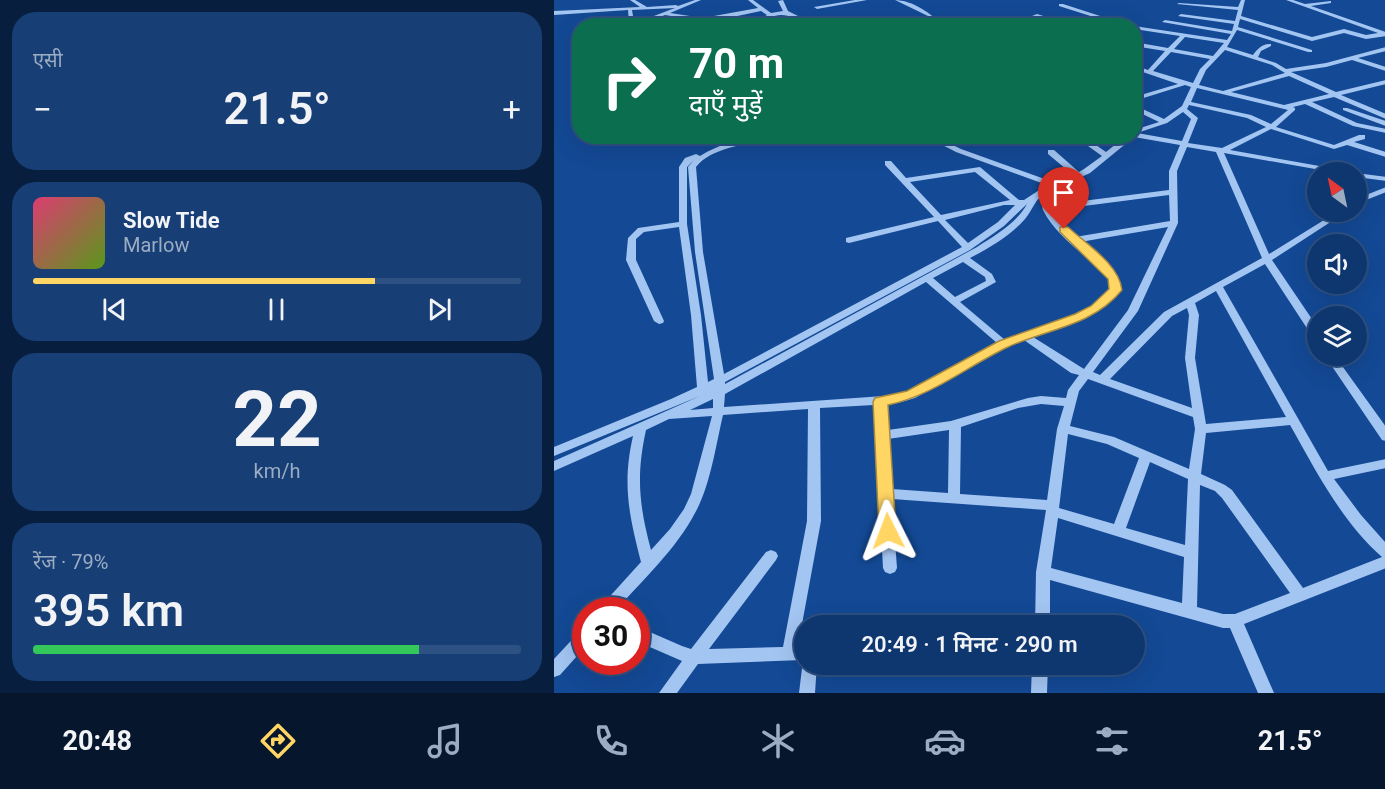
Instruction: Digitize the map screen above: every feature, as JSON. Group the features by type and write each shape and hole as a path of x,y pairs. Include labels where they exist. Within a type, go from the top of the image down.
{"street":[{"path":"632,0 644,9"},
{"path":"554,13 679,6 699,0"},
{"path":"750,0 770,15"},
{"path":"781,0 786,12"},
{"path":"818,6 865,0"},
{"path":"897,0 933,18"},
{"path":"1199,0 1242,5"},
{"path":"1288,0 1385,34"},
{"path":"1305,7 1329,2"},
{"path":"1179,4 1242,5"},
{"path":"1142,131 1165,122 1185,106 1203,69 1226,45 1236,25 1242,5"},
{"path":"654,18 667,14 679,6"},
{"path":"1061,6 1102,18"},
{"path":"714,18 761,9"},
{"path":"630,10 631,18"},
{"path":"765,18 786,12 795,16"},
{"path":"667,14 691,18"},
{"path":"1181,16 1312,39 1344,31 1366,37 1385,34"},
{"path":"1188,26 1192,17"},
{"path":"1165,22 1188,26 1236,25 1310,51"},
{"path":"1142,28 1226,45 1385,116"},
{"path":"1142,73 1146,72 1184,35"},
{"path":"1255,57 1259,50 1269,45"},
{"path":"1142,46 1213,58"},
{"path":"1225,92 1286,72 1385,49"},
{"path":"1352,58 1385,69"},
{"path":"1142,70 1185,84 1293,110 1273,126 1220,152"},
{"path":"1284,107 1385,82"},
{"path":"1142,97 1185,84"},
{"path":"1304,101 1355,125 1385,131"},
{"path":"1185,106 1249,117 1334,147 1361,137"},
{"path":"1042,615 1043,572 1063,429 1074,390 1133,311 1174,223 1173,171 1195,118 1185,106"},
{"path":"1344,109 1385,124"},
{"path":"1142,111 1165,122"},
{"path":"1142,136 1182,146 1307,166"},
{"path":"1348,143 1385,155"},
{"path":"703,394 696,315 683,224 683,167 688,160 727,144"},
{"path":"619,597 690,511 697,494 718,414 721,385 700,252 692,167 697,160 707,155 741,144"},
{"path":"945,144 1004,165 1049,189"},
{"path":"1089,144 1107,156"},
{"path":"849,240 1026,201 1078,175 1122,144"},
{"path":"1051,152 1078,175"},
{"path":"1220,152 1267,259 1307,320"},
{"path":"888,163 941,218 965,253 989,276 991,282 954,301"},
{"path":"721,385 1011,228 1031,208 1026,201 977,169 906,180"},
{"path":"1367,177 1385,180"},
{"path":"670,415 718,414 880,402 911,395 1004,344 1096,309 1115,290 1115,278 1052,219 1046,208 1049,189"},
{"path":"1367,197 1385,189"},
{"path":"1046,208 1173,192"},
{"path":"1103,379 1158,323 1190,301 1267,259 1326,222"},
{"path":"1075,240 1174,223"},
{"path":"659,321 632,260 630,248 632,238 641,230 683,224"},
{"path":"554,452 703,394 927,278 965,253"},
{"path":"927,278 1004,344"},
{"path":"1218,287 1325,476 1356,519 1385,553"},
{"path":"1189,612 1194,477 1201,429 1190,358 1194,315 1190,301"},
{"path":"1026,337 1065,364 1085,373 1200,415"},
{"path":"1337,366 1385,437"},
{"path":"554,466 670,415 703,394"},
{"path":"882,435 955,424 1032,399 1049,398 1071,403"},
{"path":"880,402 890,568"},
{"path":"802,615 814,521 814,406"},
{"path":"1201,429 1292,421"},
{"path":"954,498 955,424"},
{"path":"640,429 632,466 632,497 648,564"},
{"path":"1063,429 1110,440 1213,484 1227,494 1300,596"},
{"path":"1118,531 1146,456"},
{"path":"1325,476 1385,463"},
{"path":"886,494 1052,508 1191,553"},
{"path":"667,693 771,556"},
{"path":"1043,572 1223,621 1235,621 1385,562"},
{"path":"1235,621 1265,693"},
{"path":"650,639 680,653 696,657 794,654"},
{"path":"554,670 572,650"},
{"path":"807,693 808,675"},
{"path":"1039,693 1040,675"}],"route":[{"path":"888,531 880,402 911,395 1004,344 1080,317 1096,309 1110,298 1115,290 1115,278 1064,229"}]}
